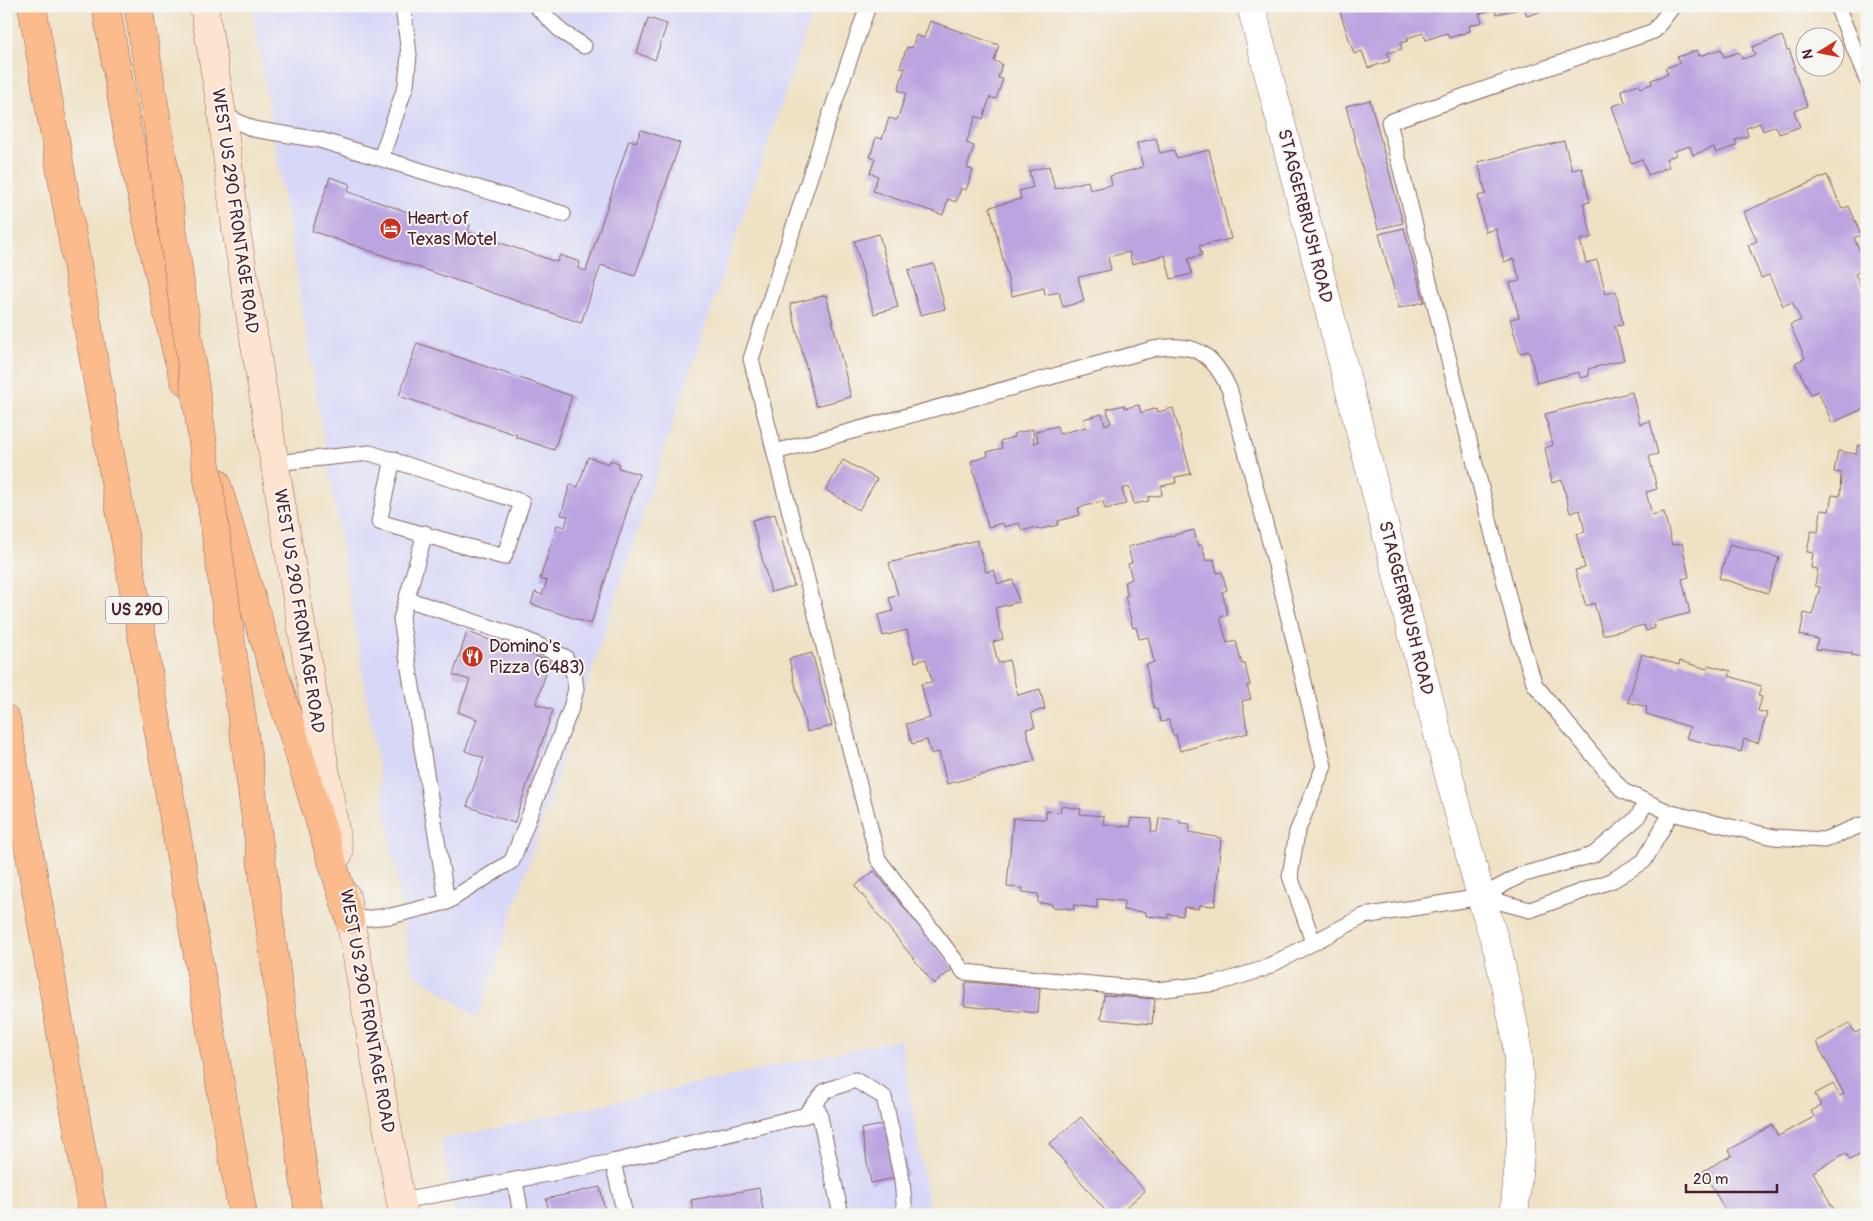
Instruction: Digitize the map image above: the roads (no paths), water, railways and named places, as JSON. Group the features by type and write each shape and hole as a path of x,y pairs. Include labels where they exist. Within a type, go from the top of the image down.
{"highway":[{"name":"US 290","path":"32,6 243,1215"},
{"path":"106,6 127,130 177,354 350,920"},
{"path":"138,6 159,134 248,761 309,1215"},
{"path":"6,719 93,1215"}],"main road":[{"name":"WEST US 290 FRONTAGE ROAD","path":"204,6 222,114 236,229 274,463 350,920 402,1208"}],"street":[{"name":"STAGGERBRUSH ROAD","path":"1251,6 1481,897 1498,950 1516,1036 1520,1089 1521,1142 1514,1215"}],"lane":[{"path":"381,158 406,85 409,54 403,6"},
{"path":"536,6 562,32 584,46"},
{"path":"868,6 825,130 751,359 878,859 964,972 1156,990 1218,983 1263,969 1364,916 1481,897 1521,875 1593,855 1636,819 1646,803"},
{"path":"1673,6 1654,31 1389,122 1516,627 1535,685 1623,791 1646,803 1671,813 1774,837 1824,840 1861,826 1867,826"},
{"path":"1837,6 1867,80"},
{"path":"222,114 253,129 320,140 563,214"},
{"path":"775,452 1171,345 1183,346 1211,358 1221,371 1230,391 1276,565 1324,766 1297,832 1290,876 1313,942"},
{"path":"274,463 370,453 393,460 522,502 504,557 425,533 379,522 393,460"},
{"path":"425,533 401,620 447,902"},
{"path":"350,920 391,916 447,902 512,861 571,708 576,688 574,674 565,657 522,638 407,599"},
{"path":"1481,897 1530,910 1614,880 1644,861 1671,813"},
{"path":"805,1116 825,1091 855,1080 884,1097 902,1180 905,1215"},
{"path":"402,1208 515,1181 613,1162 819,1112 841,1215"},
{"path":"613,1162 625,1215"},
{"path":"515,1181 521,1215"}],"place":[{"name":"Heart of Texas Motel","path":"391,228"},
{"name":"Domino's Pizza (6483)","path":"473,656"}]}
